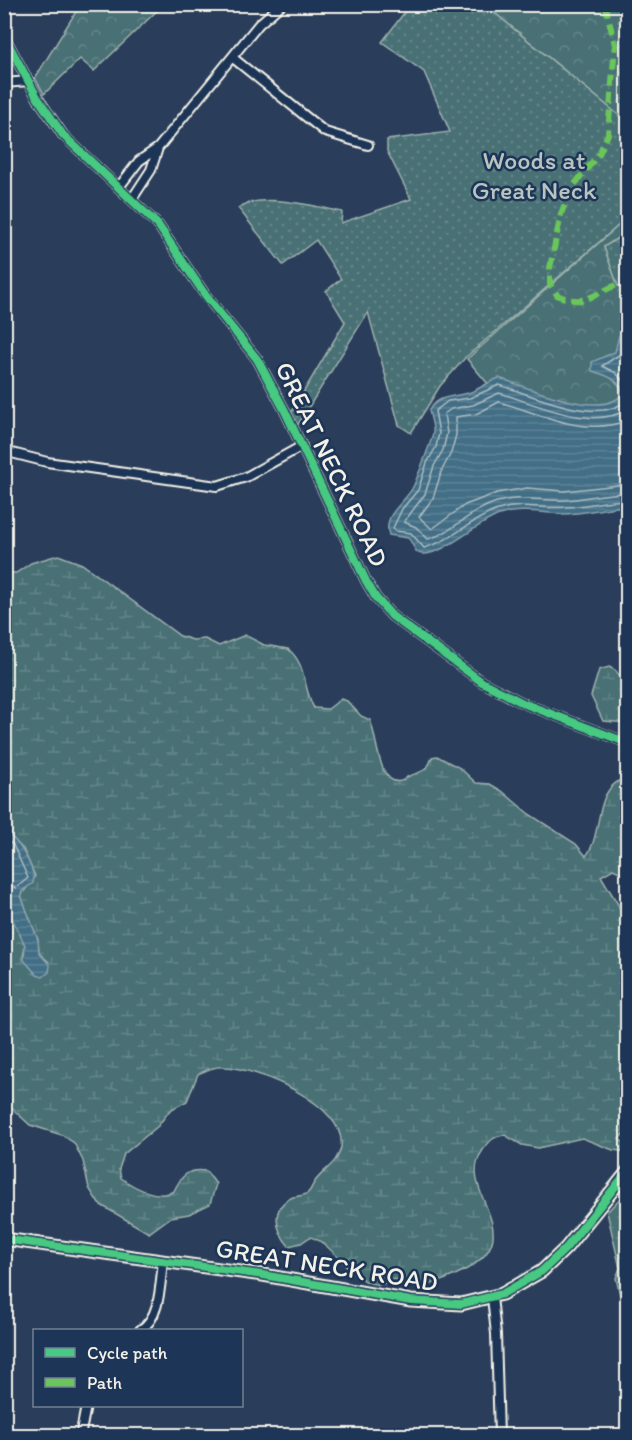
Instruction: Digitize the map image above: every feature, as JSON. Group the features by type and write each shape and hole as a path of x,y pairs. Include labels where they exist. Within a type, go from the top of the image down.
{"street":[{"path":"4,12 9,4"},
{"path":"119,187 138,161 158,148 259,24 282,4"},
{"name":"GREAT NECK ROAD","path":"4,36 63,135 158,225 206,296 257,359 302,446 369,587 392,616 462,668 502,694 627,743"},
{"path":"233,58 325,132 368,145"},
{"path":"4,83 29,81"},
{"path":"132,199 152,171 158,148"},
{"path":"4,451 47,462 217,486 246,477 302,446"},
{"name":"GREAT NECK ROAD","path":"4,1239 263,1275 423,1303 454,1305 492,1297 520,1285 547,1267 571,1242 627,1171"},
{"path":"142,1329 147,1326 155,1311 163,1261"},
{"path":"492,1297 496,1334 499,1436"},
{"path":"81,1432 86,1407"}],"green space":[{"path":"80,5 163,5 94,71 80,59 44,94 35,78"},
{"name":"Woods at Great Neck","path":"410,5 485,5 627,122 627,218 465,358 440,386 411,433 399,425 368,312 297,426 291,413 345,322 326,291 341,279 316,240 283,265 238,208 260,201 304,204 342,212 341,223 411,199 387,151 387,140 450,132 424,72 382,42"},
{"path":"485,5 627,5 627,122"},
{"path":"627,218 627,232 604,247 618,286 627,288 627,405 537,442 467,359"},
{"path":"627,232 627,288 618,286 604,247"},
{"path":"58,555 82,564 180,636 193,640 205,639 219,646 245,635 264,645 288,649 299,662 314,708 328,709 341,699 347,701 361,716 370,720 379,758 387,776 393,781 401,781 424,770 432,757 437,756 460,768 476,783 490,784 502,791 529,814 576,844 586,856 595,836 603,800 608,790 627,778 627,875 613,869 601,876 619,906 627,940 628,1129 619,1139 627,1145 627,1152 613,1150 582,1138 538,1148 522,1145 505,1135 495,1138 483,1150 476,1166 478,1182 493,1230 491,1245 479,1260 455,1275 432,1284 419,1285 394,1279 382,1284 371,1283 360,1278 330,1249 310,1237 301,1243 289,1246 278,1226 278,1213 286,1201 309,1192 317,1178 337,1158 341,1147 339,1132 330,1117 315,1103 277,1082 239,1069 218,1067 198,1074 187,1101 170,1110 158,1126 124,1154 119,1169 121,1178 127,1182 147,1192 161,1194 174,1191 186,1174 200,1170 206,1171 216,1184 210,1204 189,1214 171,1217 149,1233 99,1204 89,1188 83,1161 74,1143 62,1135 30,1125 5,1102 4,878 11,916 25,945 23,957 48,961 39,953 38,940 21,896 35,876 23,849 5,832 4,572 16,573 31,563"},
{"path":"609,667 627,683 627,723 603,721 591,696 599,670"},
{"path":"627,1191 627,1310 616,1278 620,1268 607,1212"}],"water":[{"path":"627,330 627,506 571,514 523,511 507,513 490,519 440,550 431,553 419,553 408,538 389,535 391,515 413,487 430,442 433,430 429,410 433,405 446,397 472,392 499,378 545,394 582,403 599,404 613,401 623,393 621,388 610,378 592,371 592,362 615,352 619,336"},
{"path":"4,832 15,840 32,870 33,883 22,891 21,896 38,940 39,953 50,965 49,972 43,977 37,975 24,960 25,945 11,916 5,878"}],"marked path":[{"path":"605,4 615,45 608,134 599,154 570,190 561,214 550,268 550,284 557,295 578,300 587,299 609,288 628,283"}],"cycle path":[{"path":"4,36 37,97 63,135 158,225 206,296 257,359 284,409 376,598 392,616 482,682 525,704 628,743"},
{"path":"4,1239 263,1275 411,1301 461,1304 502,1294 542,1271 566,1248 628,1171"}]}
